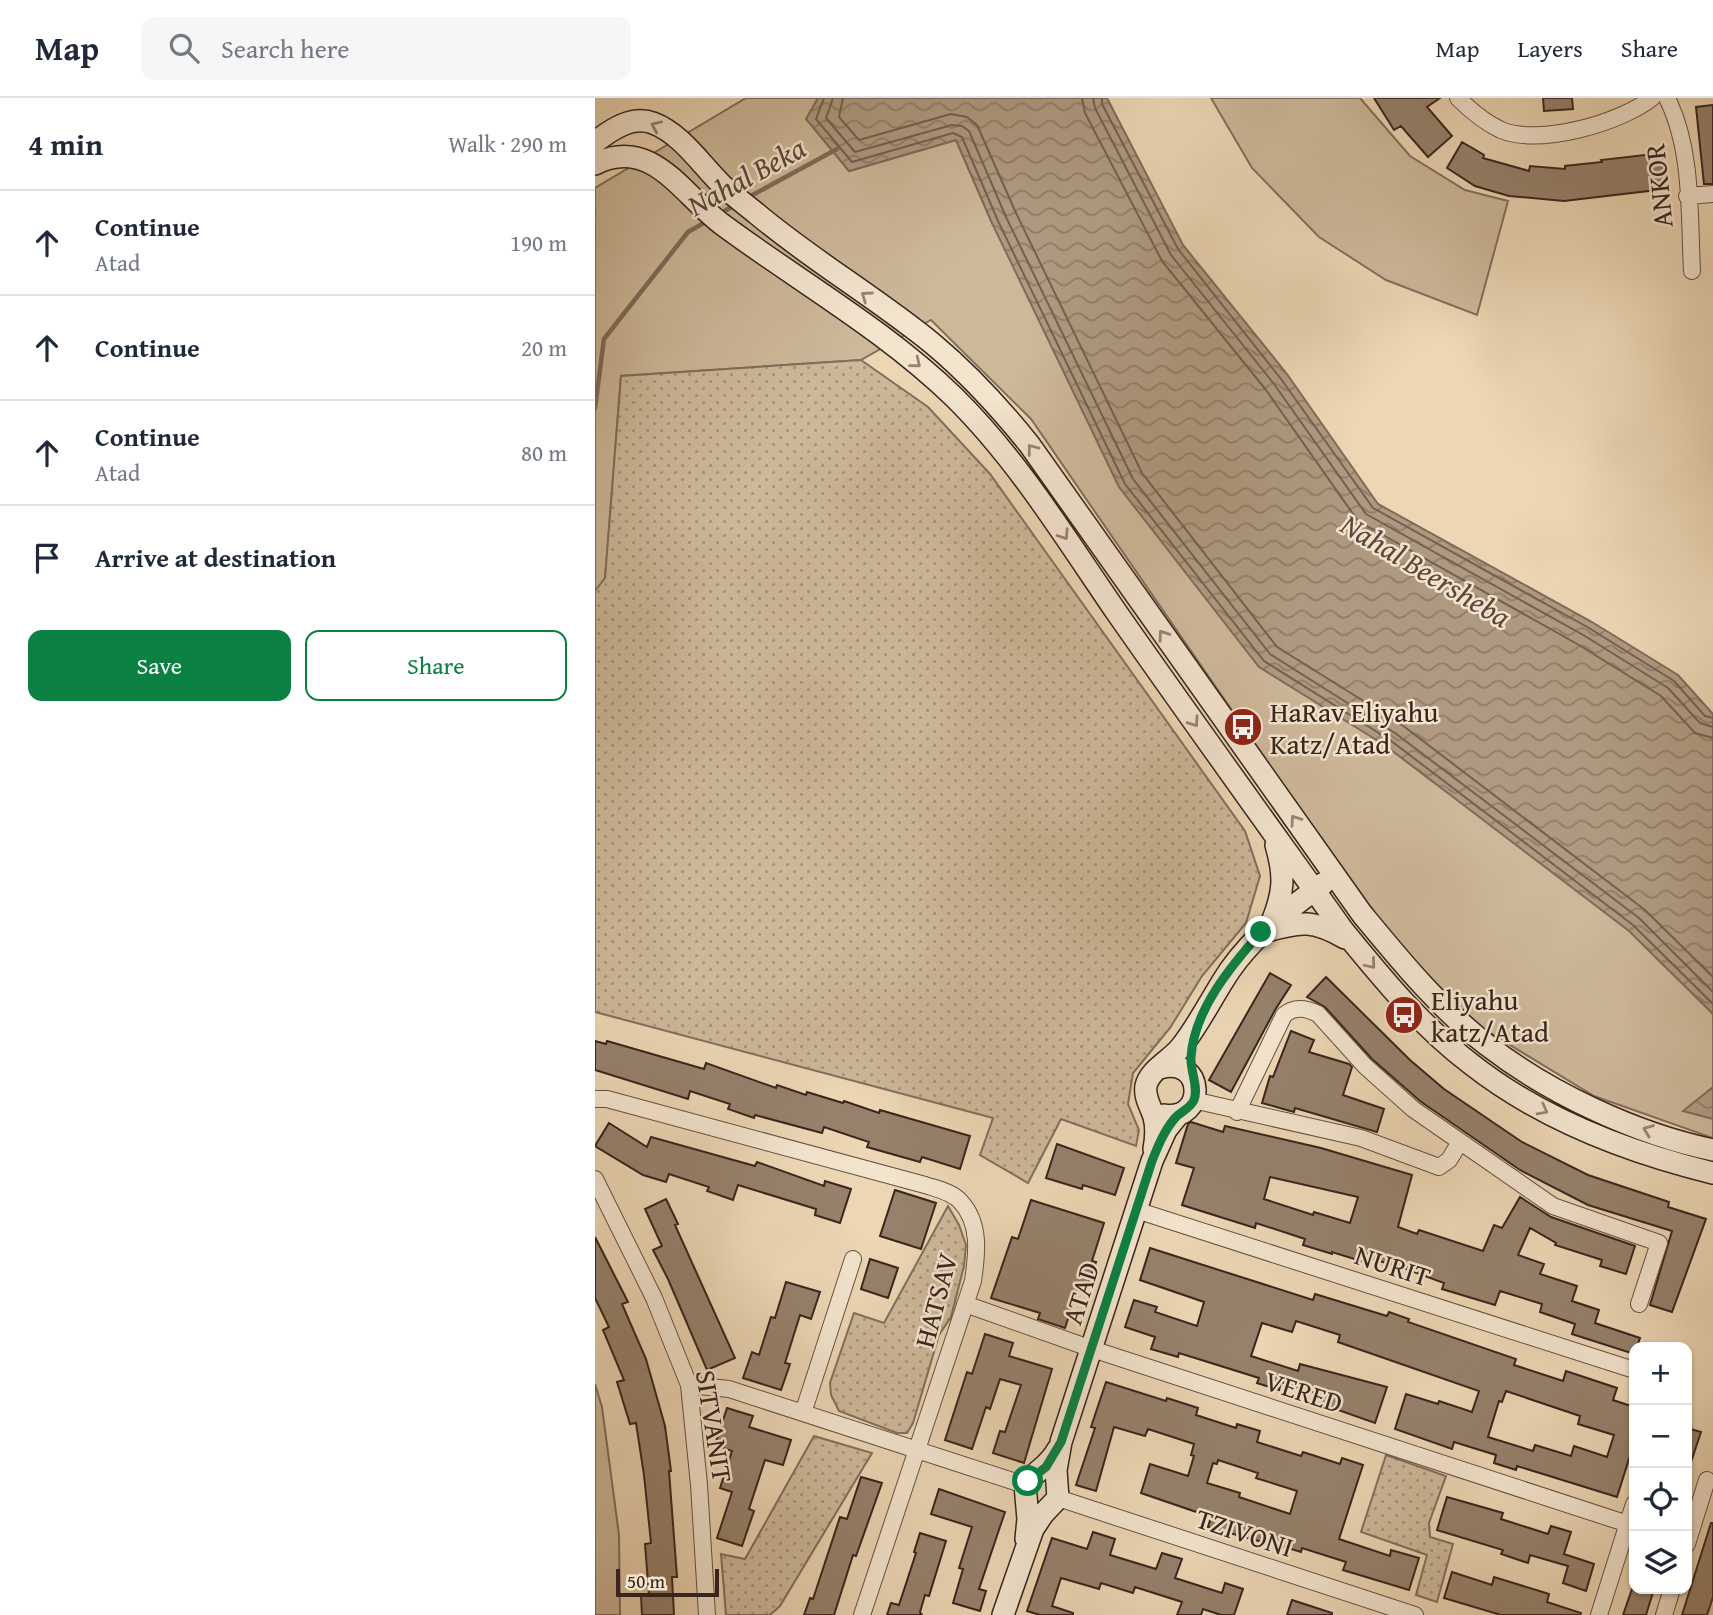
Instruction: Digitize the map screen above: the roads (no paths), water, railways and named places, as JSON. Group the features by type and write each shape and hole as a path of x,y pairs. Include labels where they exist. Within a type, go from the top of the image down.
{"street":[{"path":"1458,98 1475,115 1503,131 1527,135 1559,133 1612,121 1652,98"},
{"name":"ANKOR","path":"1667,98 1678,123 1685,164 1692,271"},
{"path":"595,142 616,127 635,121 647,121 670,133 725,187 768,224 933,344 1002,411 1068,497 1361,914 1407,968 1486,1044 1540,1080 1607,1114 1689,1145 1713,1150"},
{"path":"595,164 609,157 637,156 660,168 705,212 917,363 984,428 1047,512 1353,942 1388,985 1470,1064 1509,1091 1597,1137 1713,1173"},
{"path":"1688,196 1713,194"},
{"path":"1266,928 1280,903 1283,881 1271,830"},
{"path":"1198,1024 1191,1058 1195,1086 1193,1101 1178,1115 1162,1115 1150,1106 1146,1094 1147,1083 1153,1073 1180,1049 1230,970 1266,928 1294,904 1335,876"},
{"path":"1266,928 1313,923 1353,942"},
{"path":"1237,1112 1280,1021 1290,1010 1301,1008 1318,1014 1365,1066 1413,1109 1553,1206 1659,1242 1639,1304"},
{"path":"1160,1068 1180,1068 1192,1079"},
{"name":"HATSAV","path":"595,1099 607,1098 949,1193 961,1201 974,1227 978,1251 972,1281 862,1615"},
{"path":"1193,1101 1361,1138 1439,1167 1449,1160 1460,1142"},
{"name":"ATAD","path":"1150,1106 1156,1129 1152,1161"},
{"name":"ATAD","path":"1003,1615 1025,1549 1038,1520 1055,1497 1061,1442 1152,1161 1166,1130 1178,1115"},
{"name":"SITVANIT","path":"595,1179 655,1298 689,1385 707,1615"},
{"name":"NURIT","path":"1136,1210 1629,1368"},
{"path":"803,1413 853,1259"},
{"name":"VERED","path":"965,1304 1091,1349 1628,1524"},
{"path":"689,1385 729,1389 1029,1486"},
{"name":"ATAD","path":"1025,1549 1029,1486 1052,1460 1061,1442"},
{"path":"1041,1474 1052,1477 1055,1497 1038,1508 1033,1506 1029,1486 1041,1474"},
{"path":"1691,1531 1707,1480"},
{"name":"TZIVONI","path":"1055,1497 1415,1615"},
{"path":"1599,1615 1629,1521"},
{"path":"1664,1615 1670,1594"}],"water":[{"name":"Nahal Beersheba","path":"818,98 1107,98 1183,245 1287,374 1378,504 1592,622 1678,675 1713,714 1713,1014 1629,931 1386,746 1259,667 1119,487 992,223 956,140 849,171 806,119"},
{"path":"1713,1087 1713,1119 1683,1111"}],"waterway":[{"name":"Nahal Beka","path":"747,198 837,149"},
{"name":"Nahal Beka","path":"720,214 736,204"},
{"name":"Nahal Beka","path":"595,408 604,339 688,232 709,220"}],"place":[{"name":"HaRav Eliyahu Katz/Atad","path":"1243,727"},
{"name":"Eliyahu katz/Atad","path":"1404,1015"}]}
